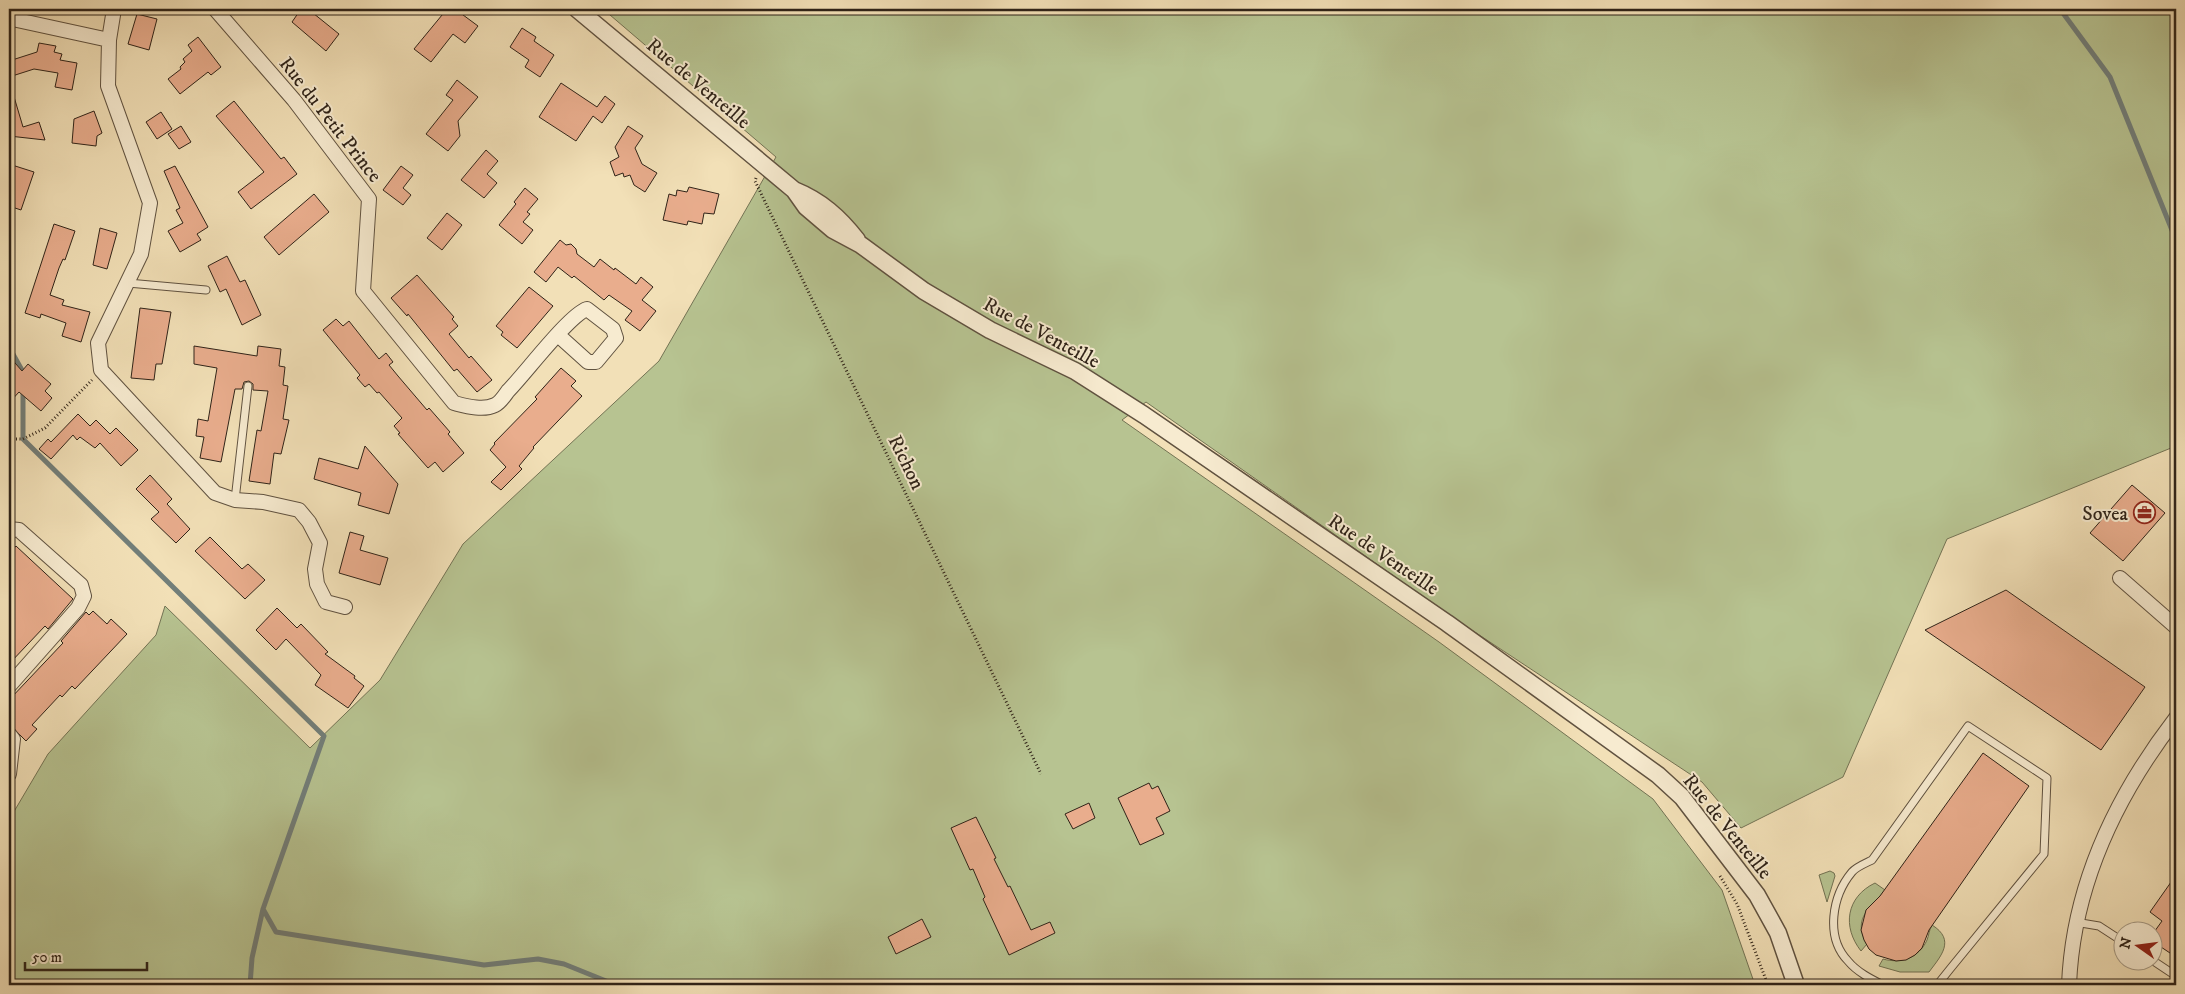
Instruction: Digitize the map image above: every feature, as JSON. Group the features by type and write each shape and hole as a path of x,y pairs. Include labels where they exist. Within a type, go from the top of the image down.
{"street":[{"path":"114,9 109,40 108,86 150,203 141,254 98,344 101,370 215,493 235,500 263,502 298,510 309,522 320,543 315,569 317,584 326,602 345,607"},
{"name":"Rue du Petit Prince","path":"215,9 294,100 369,199 363,291 454,403 474,408 495,406 558,335"},
{"name":"Rue de Venteille","path":"577,9 794,190 814,198 835,215 861,246 924,291 990,330 1075,371 1144,415 1447,623 1658,775 1682,797 1757,895 1778,933 1796,985"},
{"path":"15,17 109,40"},
{"path":"9,529 19,530 81,585 84,596 78,608 9,686"},
{"path":"2120,578 2176,627"},
{"path":"2069,985 2075,922 2095,858 2115,814 2141,769 2174,724"},
{"path":"9,734 13,739 9,774"}],"lane":[{"path":"128,283 206,290"},
{"path":"235,500 248,386"},
{"path":"1883,985 1865,976 1847,961 1837,946 1833,927 1836,906 1853,871 1872,860 1968,726 2046,778 2044,854 1938,984 1934,985"},
{"path":"2075,922 2099,926 2112,934"},
{"path":"2162,967 2176,976"}],"path":[{"name":"Richon","path":"761,162 754,181 1041,774"},
{"path":"9,439 23,439 45,428 101,370"},
{"path":"1719,874 1737,904 1768,985"}],"green space":[{"path":"603,9 2176,9 2176,446 1947,539 1843,777 1741,828 1702,782 1455,619 1146,402 1122,420 1439,642 1653,799 1722,890 1755,985 9,985 9,820 48,754 156,635 165,606 310,748 380,680 463,544 659,361 776,157"},
{"path":"1830,871 1835,876 1827,902 1819,875"},
{"path":"1875,883 1885,890 1869,908 1862,920 1861,927 1867,944 1861,951 1851,932 1849,923 1850,913 1858,896"},
{"path":"1932,925 1943,936 1945,942 1942,954 1929,972 1900,972 1879,966 1883,959 1896,961 1914,955 1924,946"}],"building":[{"path":"301,9 308,9 339,34 326,51 292,22"},
{"path":"447,9 455,9 478,26 465,43 453,34 431,62 414,49"},
{"path":"137,14 157,19 149,50 128,44"},
{"path":"522,28 536,37 534,41 554,55 540,77 525,67 529,60 510,47"},
{"path":"198,37 221,67 211,75 208,72 180,94 168,79 181,69 180,67 185,62 183,59 192,51 188,45"},
{"path":"39,43 56,46 54,52 62,54 60,60 77,63 72,90 55,87 58,73 34,69 9,77 9,61 37,52"},
{"path":"457,80 478,97 458,121 460,136 448,151 426,134 453,100 446,95"},
{"path":"561,83 597,107 605,96 615,104 602,123 593,116 576,141 539,117"},
{"path":"9,90 12,90 23,127 39,122 45,140 9,136"},
{"path":"234,101 281,159 284,157 297,174 251,209 238,192 264,172 216,116"},
{"path":"94,111 102,133 97,136 96,146 72,143 74,119"},
{"path":"161,112 172,129 157,139 146,122"},
{"path":"181,126 191,142 179,149 168,134"},
{"path":"628,126 643,136 635,148 642,164 657,173 645,192 634,185 630,175 624,177 623,173 615,176 610,162 619,157 615,147"},
{"path":"486,150 498,161 487,174 497,183 484,198 461,180"},
{"path":"12,165 34,172 21,210 9,206 9,174"},
{"path":"175,166 208,227 197,234 201,240 180,252 168,231 183,223 176,210 180,208 164,171"},
{"path":"401,166 413,175 403,188 411,195 403,205 383,190"},
{"path":"689,187 719,194 714,214 704,213 702,224 688,221 687,225 663,220 669,194 676,196 677,190 687,192"},
{"path":"525,188 538,199 527,212 530,214 523,222 533,230 522,244 499,225 516,204 514,202"},
{"path":"314,194 329,212 279,255 264,237"},
{"path":"447,213 462,225 442,250 427,238"},
{"path":"54,224 75,231 50,295 64,300 62,305 90,312 81,342 62,336 66,323 41,314 40,318 25,313"},
{"path":"100,228 117,233 107,269 93,265"},
{"path":"560,240 566,245 571,244 576,249 577,254 594,267 600,259 636,284 641,277 653,287 642,300 656,311 640,331 625,320 632,311 609,295 604,300 574,276 572,278 558,267 546,282 534,272"},
{"path":"227,256 240,282 245,280 261,315 242,325 226,289 220,292 208,266"},
{"path":"417,275 454,317 452,319 458,326 449,334 469,358 471,356 492,380 477,392 457,369 454,371 408,314 407,316 391,298"},
{"path":"529,287 553,306 517,348 501,335 503,332 496,326"},
{"path":"140,308 171,312 162,364 156,364 154,380 131,378"},
{"path":"336,319 343,326 349,321 379,359 386,353 393,362 389,365 427,410 429,408 450,432 448,434 464,453 443,472 435,462 428,468 398,434 400,433 394,426 402,418 379,392 377,393 369,384 365,387 357,378 360,375 323,330"},
{"path":"194,346 257,356 258,346 281,349 279,366 285,367 283,385 288,386 283,419 289,420 281,454 274,453 270,484 249,481 257,430 261,431 268,391 253,390 253,384 249,381 244,382 242,389 235,389 221,462 200,458 204,437 196,436 198,419 208,421 217,368 194,364"},
{"path":"9,356 22,371 28,364 51,384 45,391 52,398 41,411 19,392 9,403"},
{"path":"561,368 576,381 571,386 582,396 533,447 519,466 522,469 501,490 491,482 506,467 490,450 494,443 537,399 535,397"},
{"path":"78,414 90,426 96,420 110,434 116,428 138,450 121,466 100,443 95,448 80,437 77,440 73,435 51,459 39,449 48,439 51,442"},
{"path":"365,446 398,484 389,514 358,505 361,493 314,479 319,458 358,469"},
{"path":"150,475 172,499 167,504 190,529 176,543 151,519 159,512 136,489"},
{"path":"2132,485 2165,513 2123,561 2090,533"},
{"path":"350,532 364,536 360,550 388,558 380,585 339,573"},
{"path":"210,537 242,569 248,564 265,580 245,599 195,551"},
{"path":"16,546 73,599 48,629 45,626 9,664 9,554"},
{"path":"2006,590 2145,687 2101,750 1925,630"},
{"path":"277,608 297,628 301,624 328,652 325,654 355,676 354,678 364,686 348,708 315,685 321,675 286,639 276,650 256,630"},
{"path":"93,611 107,624 111,619 127,634 75,689 72,686 62,697 60,695 32,725 37,729 26,741 11,726 15,722 9,716 9,700 63,643 61,641 86,612 89,615"},
{"path":"1983,753 2029,786 1929,930 1922,948 1906,960 1896,961 1876,955 1869,949 1861,930 1866,910 1880,896"},
{"path":"1149,783 1152,789 1158,786 1170,811 1156,818 1164,834 1140,845 1118,798"},
{"path":"1089,803 1095,818 1073,829 1065,814"},
{"path":"976,817 996,858 994,859 1008,887 1010,886 1031,930 1050,922 1055,933 1009,955 983,899 985,897 973,869 970,870 951,828"},
{"path":"2176,875 2176,957 2162,948 2162,921 2150,912"},
{"path":"922,919 931,937 896,954 888,937"}],"waterway":[{"path":"2060,9 2110,77 2176,240"},
{"path":"9,347 23,372 23,376"},
{"path":"23,390 23,439 324,736 263,909 276,932 484,965 538,959 564,964 616,985"},
{"path":"250,985 252,958 263,909"}],"place":[{"name":"Sovea","path":"2144,513"}]}
